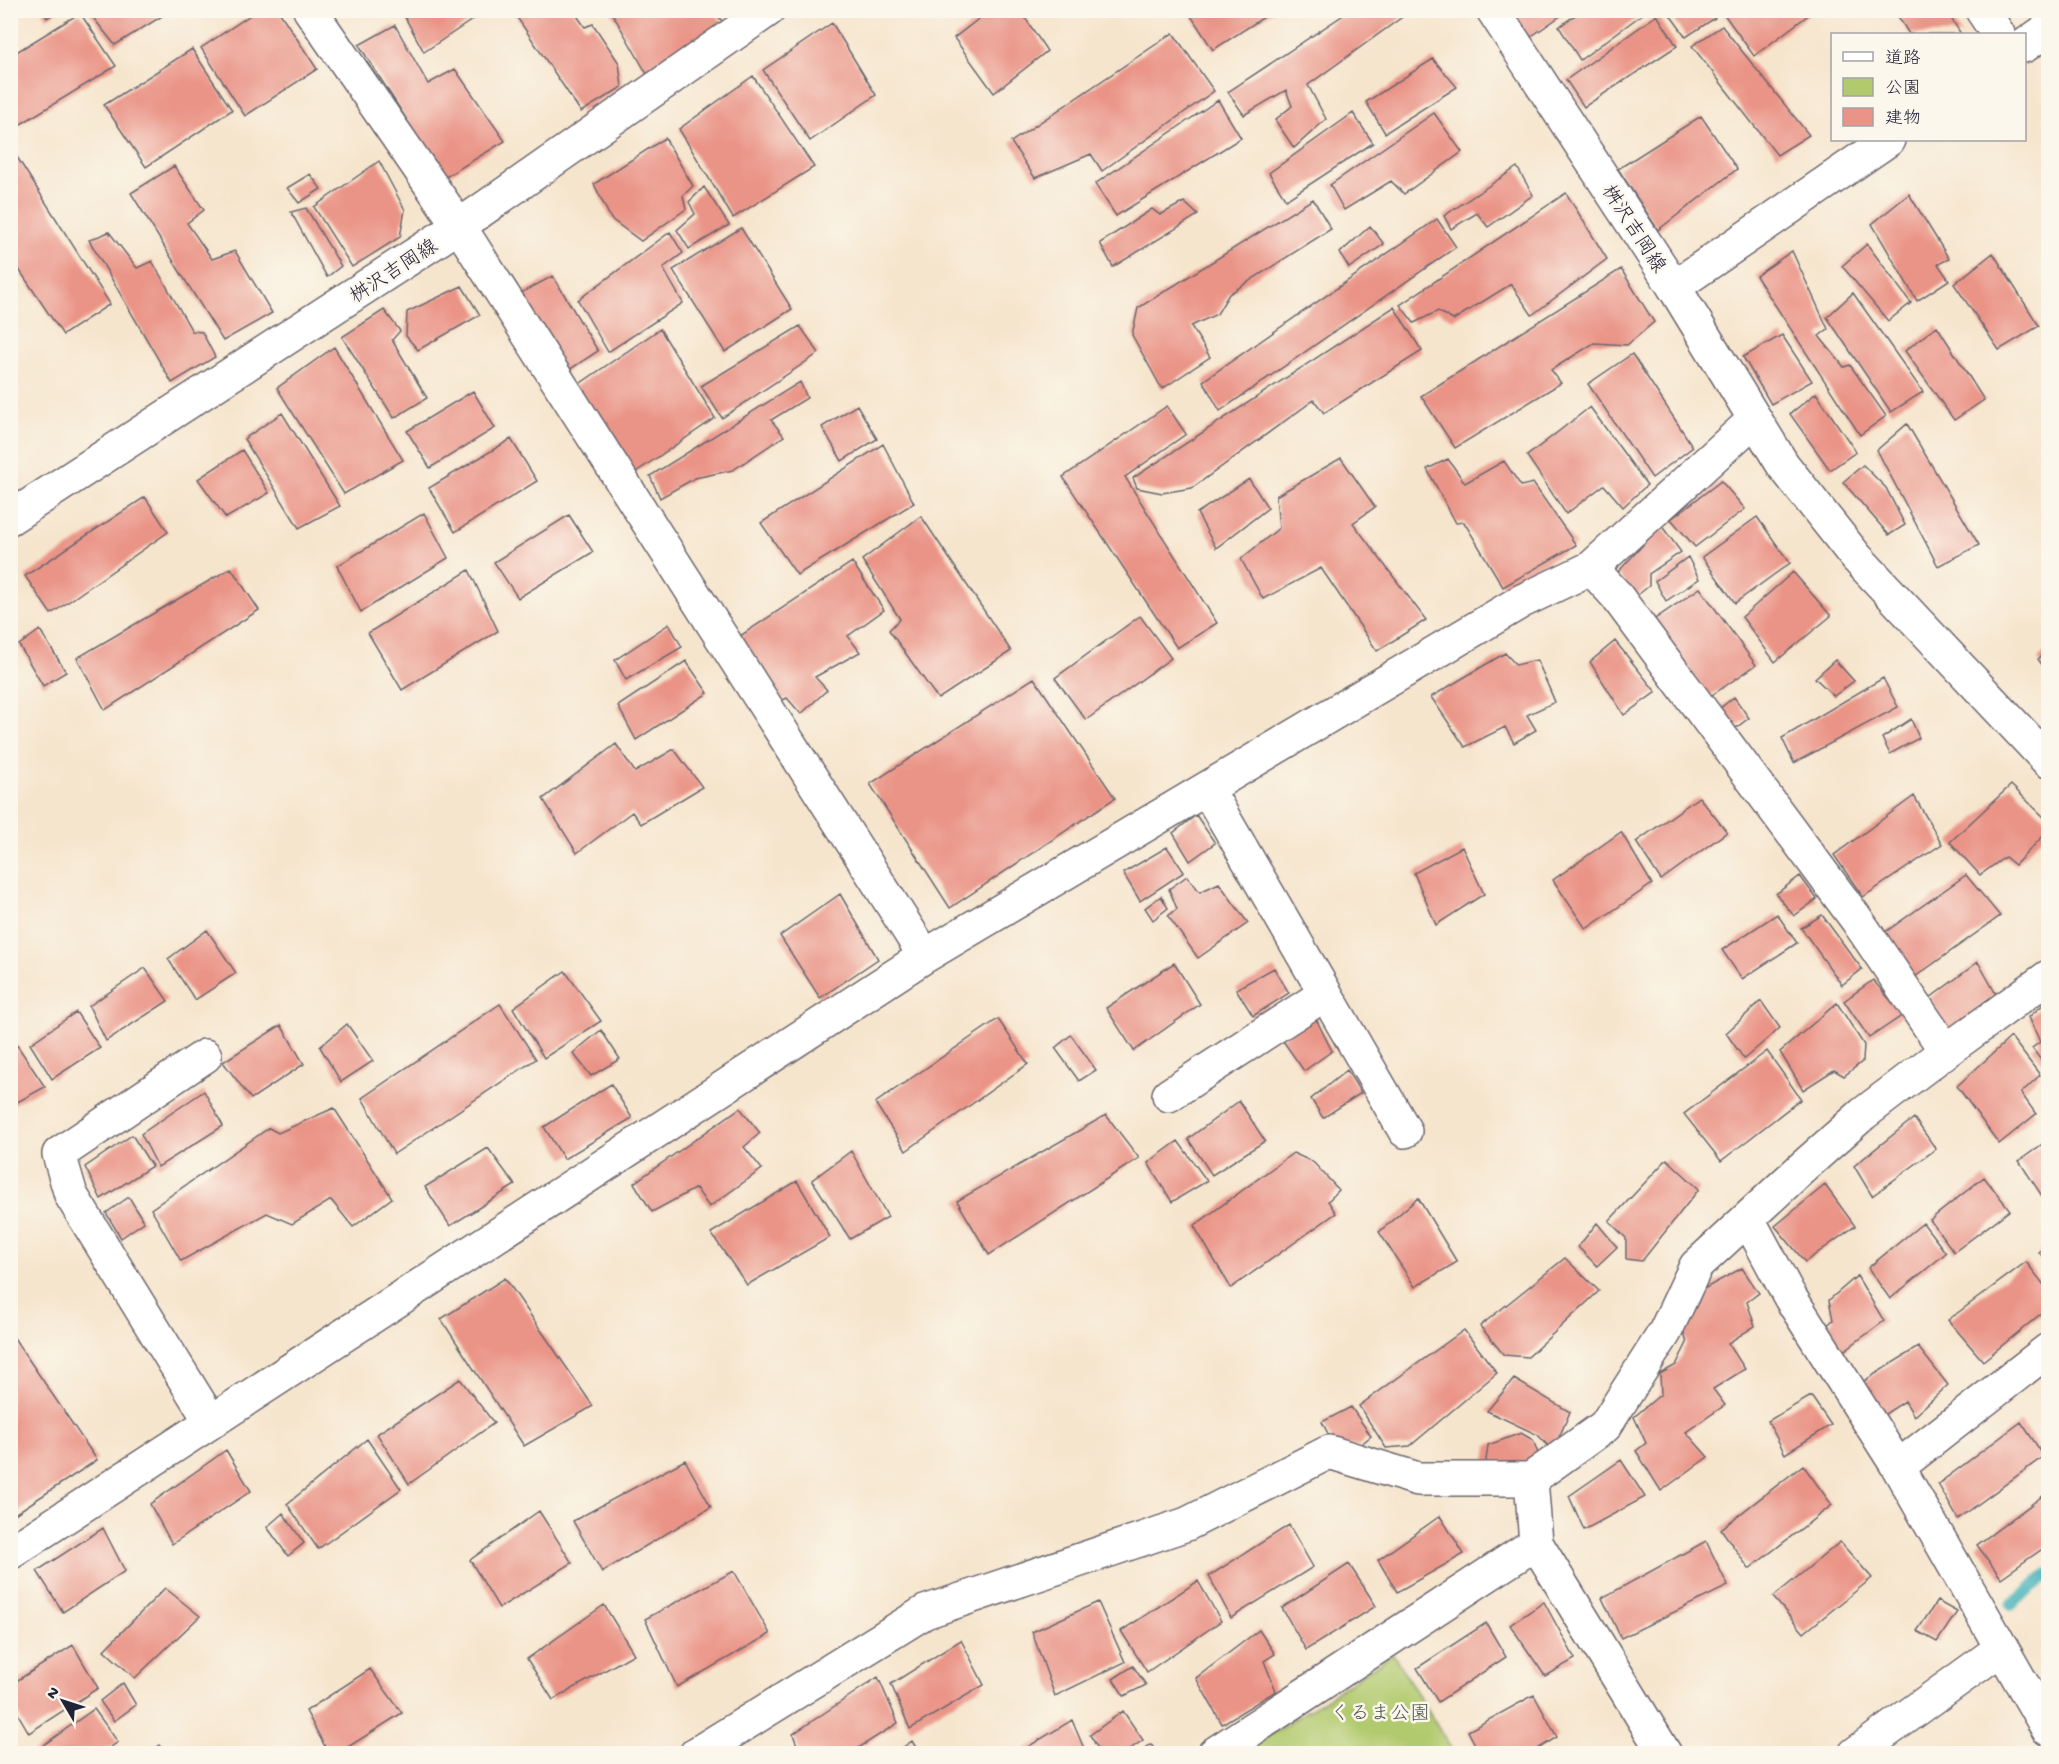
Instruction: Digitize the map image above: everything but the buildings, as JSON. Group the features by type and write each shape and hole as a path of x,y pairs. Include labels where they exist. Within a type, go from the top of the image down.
{"street":[{"path":"310,10 459,226 925,956"},
{"name":"桝沢吉岡線","path":"10,519 459,226 768,10"},
{"name":"桝沢吉岡線","path":"1493,10 1674,287 1887,141"},
{"path":"1982,10 1997,33"},
{"path":"2026,45 2049,29"},
{"path":"1674,287 1783,465 1856,556 2049,761"},
{"path":"10,1553 925,956 1522,602 1591,568 1755,419"},
{"path":"1591,568 1628,613 1857,920 1946,1051"},
{"path":"1207,789 1405,1131"},
{"path":"696,1754 925,1612 1187,1524 1329,1452 1418,1479 1531,1479 1605,1426 1665,1332 1696,1266 1863,1114 2049,977"},
{"path":"1169,1095 1325,994"},
{"path":"205,1056 59,1154 71,1195 211,1422"},
{"path":"1748,1219 1790,1297 1898,1467 2049,1729"},
{"path":"1898,1467 2049,1350"},
{"path":"1531,1479 1536,1543 1665,1754"},
{"path":"1214,1754 1536,1543"},
{"path":"1855,1754 2002,1648"}],"green space":[{"name":"くるま公園","path":"1393,1654 1454,1753 1242,1754"}],"waterway":[{"path":"2011,1605 2048,1574"}]}
